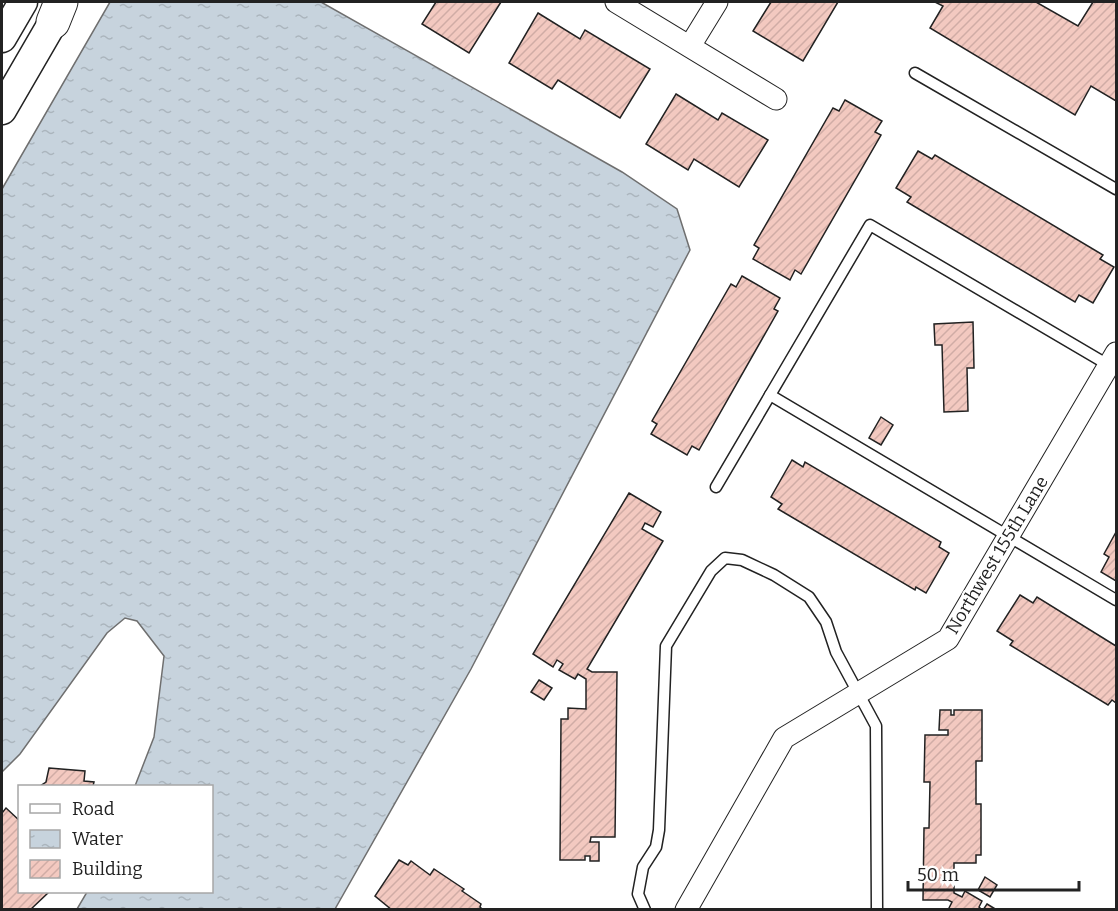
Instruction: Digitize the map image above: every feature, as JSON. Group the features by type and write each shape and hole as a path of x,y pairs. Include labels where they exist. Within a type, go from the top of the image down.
{"main road":[{"path":"2,38 24,2"},
{"path":"4,101 57,12"}],"street":[{"path":"616,2 776,99"},
{"path":"690,46 717,2"},
{"name":"Northwest 155th Lane","path":"686,909 784,738 948,639 1114,363"}],"lane":[{"path":"915,73 1116,189"},
{"path":"716,487 870,225 1114,363"},
{"path":"770,395 1116,600"},
{"path":"645,909 638,894 643,867 656,847 659,830 666,646 711,571 725,558 742,560 774,575 809,597 826,622 836,652 876,726 877,909"}],"water":[{"path":"110,2 321,2 622,172 677,209 690,250 471,669 335,909 77,909 86,893 213,893 213,785 135,785 154,737 164,656 137,621 125,618 107,633 20,754 2,772 2,189"}],"building":[{"path":"436,2 501,2 469,53 422,24"},
{"path":"771,2 838,2 803,61 753,31"},
{"path":"935,2 1036,2 1078,26 1093,2 1116,2 1116,101 1091,86 1075,115 930,28 943,6"},
{"path":"538,13 580,39 585,30 650,69 620,118 558,80 552,89 509,63"},
{"path":"676,94 718,120 722,113 768,140 739,187 694,159 688,170 646,144"},
{"path":"845,100 882,121 875,132 881,135 801,274 795,270 790,280 753,259 759,248 754,245 833,108 839,111"},
{"path":"918,151 932,159 935,155 1103,255 1100,259 1114,267 1093,303 1079,295 1075,302 907,202 911,197 896,188"},
{"path":"742,276 780,298 774,309 778,311 699,450 692,446 687,455 651,434 657,424 652,421 731,284 736,287"},
{"path":"973,322 974,368 967,368 968,411 944,412 942,345 935,345 934,324"},
{"path":"881,417 893,425 881,445 869,438"},
{"path":"792,460 803,467 805,462 941,542 939,547 949,553 926,593 916,587 915,590 778,509 782,504 771,497"},
{"path":"629,493 661,512 653,527 645,523 642,529 663,541 587,669 592,672 617,672 615,837 591,837 590,842 599,842 599,861 590,861 590,856 585,856 585,860 560,860 561,719 568,719 568,708 586,709 586,679 578,674 575,679 559,670 563,664 557,660 553,667 533,654"},
{"path":"1116,532 1116,581 1101,572 1109,557 1104,554"},
{"path":"1020,595 1033,603 1037,597 1116,646 1116,703 1112,700 1108,705 1010,645 1013,641 997,631"},
{"path":"539,680 552,688 544,700 531,692"},
{"path":"940,710 951,710 951,715 954,715 954,710 982,710 982,761 976,761 976,804 981,804 981,855 976,855 976,863 954,863 954,893 962,897 965,891 982,901 979,907 982,910 948,910 952,902 948,900 923,900 924,828 929,828 930,782 924,782 925,735 948,735 948,730 939,730"},
{"path":"49,768 85,771 84,781 94,782 93,785 42,785 46,782"},
{"path":"6,808 18,819 18,893 48,893 30,910 2,910 2,813"},
{"path":"399,860 408,865 411,861 430,875 434,869 464,889 462,891 481,904 480,907 483,910 392,910 375,896"},
{"path":"985,877 997,885 990,897 978,890"},
{"path":"987,904 997,910 983,910"}]}
